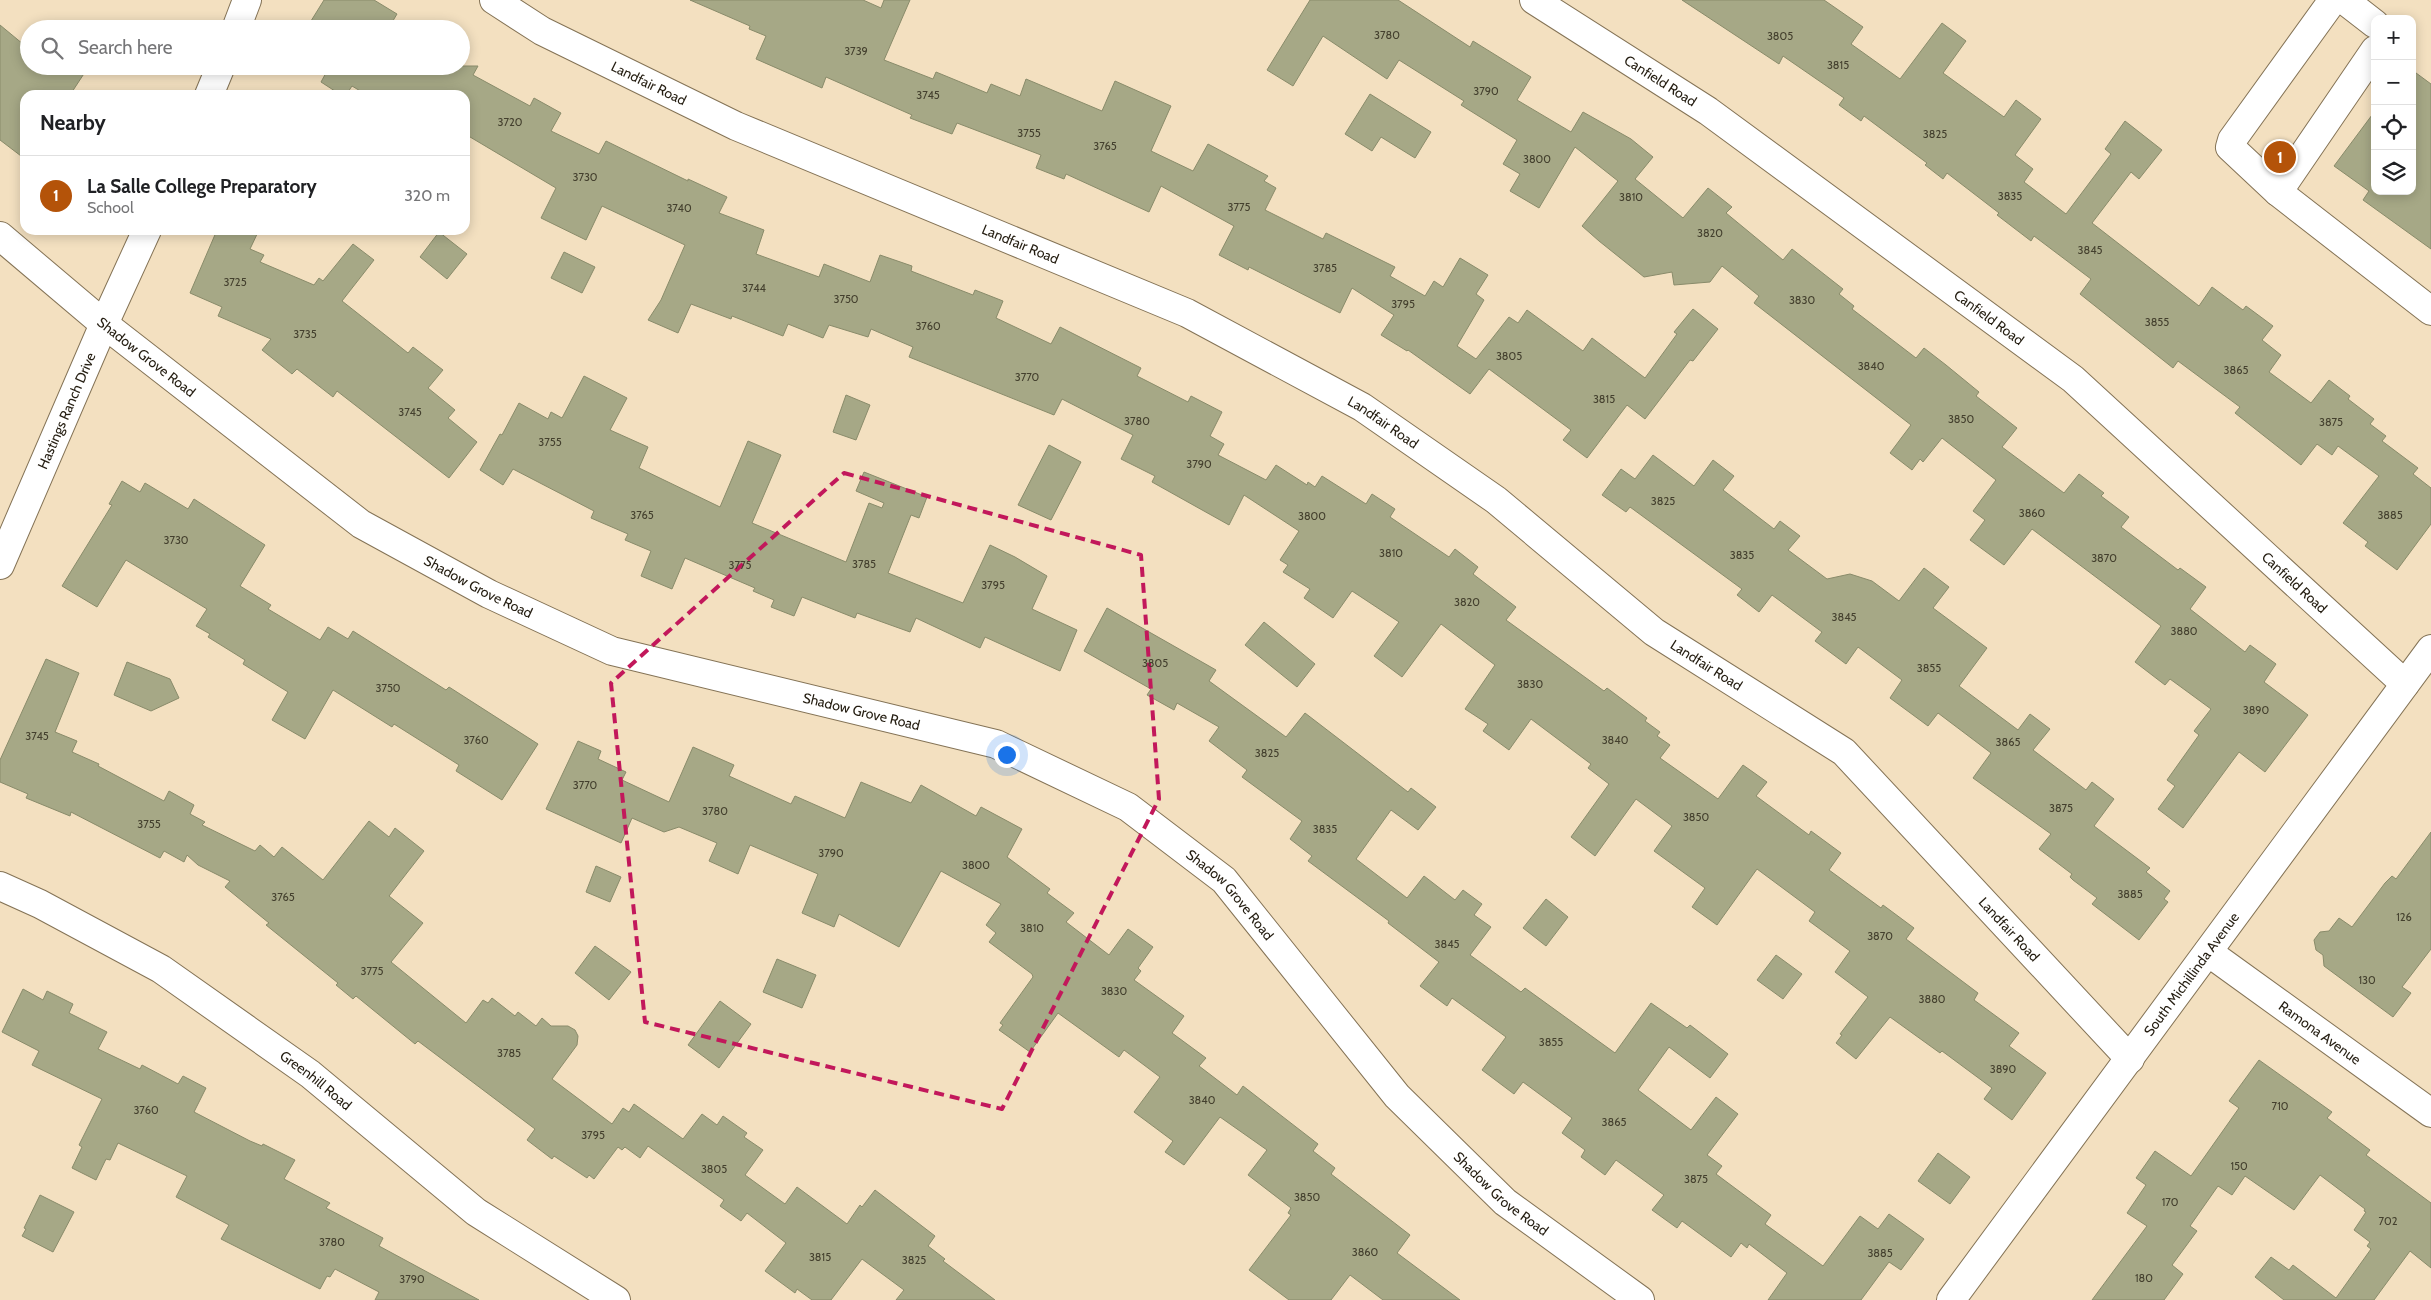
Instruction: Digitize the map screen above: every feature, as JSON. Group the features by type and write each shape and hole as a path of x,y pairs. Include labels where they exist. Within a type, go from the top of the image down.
{"street":[{"path":"239,20 247,0"},
{"name":"Landfair Road","path":"494,0 542,31 736,126 1187,313 1362,407 1496,500 1654,632 1844,752 2130,1059"},
{"name":"Canfield Road","path":"1534,0 1708,110 2073,379 2405,684"},
{"path":"2333,0 2230,144 2232,151 2278,192 2431,311"},
{"path":"2344,0 2371,21"},
{"path":"2278,192 2371,56"},
{"path":"211,90 217,75"},
{"name":"Hastings Ranch Drive","path":"0,565 104,324 145,235"},
{"name":"Shadow Grove Road","path":"0,236 104,324 361,524 489,594 612,651 996,744 1128,807 1224,880 1397,1096 1505,1202 1640,1300"},
{"name":"South Michillinda Avenue","path":"1951,1300 2431,649"},
{"name":"Greenhill Road","path":"0,886 40,904 161,969 310,1074 476,1212 616,1300"},
{"name":"Ramona Avenue","path":"2208,952 2431,1113"}],"highlighted area":[{"path":"844,473 1141,555 1159,799 1002,1109 645,1022 611,683"}],"building":[{"path":"324,0 374,0 397,14 393,20 312,20"},
{"path":"690,0 863,0 881,8 884,0 910,0 884,60 933,79 936,72 987,93 991,84 1020,96 1026,79 1102,111 1115,81 1171,106 1151,151 1193,171 1208,144 1268,176 1264,181 1276,188 1265,210 1323,239 1326,233 1395,267 1390,276 1425,296 1434,281 1443,287 1460,258 1488,275 1476,294 1484,300 1457,346 1476,359 1509,317 1518,323 1527,310 1583,351 1592,338 1645,378 1677,334 1674,332 1693,309 1718,329 1693,361 1690,360 1645,419 1627,405 1587,458 1563,440 1571,430 1489,369 1470,394 1408,350 1381,335 1394,315 1352,288 1340,313 1249,267 1248,270 1219,255 1234,226 1161,186 1149,212 1066,174 1064,179 1036,168 1041,155 957,123 952,134 910,118 912,115 826,77 822,88 756,59 766,36 749,29 750,26"},
{"path":"1310,0 1398,0 1470,47 1473,41 1531,77 1517,100 1571,132 1583,112 1631,139 1653,157 1635,179 1683,218 1708,188 1732,207 1726,213 1783,260 1792,249 1843,289 1839,294 1854,306 1852,309 1916,358 1924,348 1946,365 1979,392 1976,396 2017,428 2002,447 2064,493 2079,474 2104,493 2101,496 2129,517 2121,527 2178,570 2180,568 2206,587 2190,609 2245,652 2250,645 2276,664 2264,682 2308,715 2265,772 2239,752 2183,828 2158,809 2175,786 2167,780 2199,735 2194,731 2211,709 2170,679 2165,685 2135,662 2161,626 2032,529 2004,565 1970,540 1985,520 1973,511 1996,480 1942,438 1923,462 1920,459 1912,470 1890,453 1911,425 1754,303 1759,296 1722,266 1710,282 1674,285 1672,272 1644,277 1599,241 1582,226 1618,181 1575,147 1539,208 1510,191 1520,174 1503,164 1517,140 1461,105 1464,101 1399,60 1387,79 1323,36 1293,86 1267,70"},
{"path":"1682,0 1824,0 1863,27 1851,44 1900,79 1942,23 1966,41 1943,73 2004,117 2016,100 2041,119 2015,155 2033,169 2024,182 2066,214 2111,154 2105,149 2125,121 2162,150 2139,179 2131,172 2092,223 2199,306 2212,287 2243,310 2246,306 2273,326 2262,340 2281,355 2269,372 2311,403 2329,380 2350,396 2348,399 2374,419 2370,424 2386,436 2382,441 2418,468 2413,474 2431,488 2431,524 2397,570 2365,546 2368,542 2343,523 2379,476 2338,446 2332,455 2317,444 2301,465 2235,413 2240,407 2178,361 2173,368 2080,294 2091,279 2034,236 2031,241 1997,215 1999,213 1947,173 1943,179 1925,165 1927,163 1864,116 1861,121 1839,105 1844,98 1783,56 1779,64"},
{"path":"0,25 20,42 20,75 83,75 73,90 20,90 20,155 0,140"},
{"path":"470,66 478,66 473,75 530,106 534,98 561,113 551,131 599,154 606,141 688,181 688,179 727,197 719,213 764,230 756,254 819,277 824,264 870,282 880,255 912,266 911,271 973,295 975,290 1003,301 996,318 1051,344 1060,327 1141,368 1137,376 1188,402 1191,396 1222,412 1210,436 1224,444 1218,455 1266,480 1276,465 1307,485 1308,482 1315,487 1322,476 1366,504 1372,494 1395,509 1390,517 1449,557 1455,549 1478,567 1473,574 1516,607 1506,620 1604,691 1607,688 1647,718 1645,721 1660,732 1657,736 1670,745 1660,758 1718,799 1743,765 1767,782 1756,796 1809,835 1811,831 1841,853 1829,870 1881,908 1883,905 1914,928 1906,939 1978,993 1974,1000 2019,1033 2009,1046 2046,1073 2012,1120 1984,1099 1992,1088 1942,1051 1940,1053 1890,1017 1856,1059 1836,1043 1842,1035 1840,1034 1868,997 1835,972 1850,951 1809,921 1815,912 1757,869 1717,925 1692,907 1705,888 1654,851 1672,826 1636,799 1595,856 1571,837 1609,784 1588,768 1591,764 1531,719 1509,750 1483,731 1488,724 1465,709 1495,665 1441,624 1402,677 1374,656 1399,622 1352,591 1333,618 1304,598 1310,589 1283,572 1288,565 1280,560 1299,531 1244,495 1229,525 1152,482 1155,476 1121,459 1133,435 1062,399 1054,415 909,357 913,347 871,329 868,337 829,325 823,338 788,324 783,336 732,316 731,319 691,304 678,333 648,320 661,300 685,245 602,206 586,240 541,218 556,188 470,137 470,90 359,90 352,86 349,90 333,90 321,82 325,75 470,75"},
{"path":"2416,73 2431,84 2431,249 2363,200 2369,191 2334,166 2371,116 2371,195 2416,195"},
{"path":"1370,94 1431,132 1415,158 1381,137 1372,151 1345,134"},
{"path":"215,235 257,235 250,249 264,255 260,262 314,285 319,278 323,281 353,244 374,260 342,301 408,353 413,347 443,370 428,388 455,410 448,418 477,442 449,478 337,391 333,397 297,369 292,374 262,350 271,339 218,316 222,307 190,293"},
{"path":"437,235 443,235 467,254 447,279 420,257"},
{"path":"564,252 595,267 582,293 551,278"},
{"path":"584,376 627,398 610,430 648,447 639,468 720,507 748,441 781,455 752,523 846,562 869,503 882,508 884,503 856,491 864,472 927,497 919,518 911,515 888,573 963,603 990,545 1015,557 1047,576 1032,609 1077,630 1060,671 985,637 980,648 916,618 910,632 857,613 855,618 802,597 794,616 771,607 774,600 753,591 755,588 685,558 672,589 641,576 651,551 625,540 628,534 591,518 594,511 513,469 503,485 480,470 519,403 548,419 551,412 562,418"},
{"path":"846,395 870,405 856,440 833,432"},
{"path":"1049,445 1081,462 1051,520 1018,505"},
{"path":"1653,455 1694,486 1713,460 1734,476 1723,490 1774,529 1780,521 1800,536 1788,550 1827,579 1850,574 1872,581 1899,601 1924,568 1949,587 1933,608 1987,648 1959,686 2018,730 2030,714 2050,729 2033,750 2086,790 2092,782 2114,799 2094,826 2150,868 2146,872 2170,891 2164,899 2168,902 2139,940 2092,904 2097,898 2073,880 2070,877 2072,874 2039,849 2051,834 1973,778 1991,753 1938,713 1928,726 1890,698 1902,680 1858,647 1846,664 1815,641 1822,632 1772,595 1759,612 1737,595 1742,589 1630,507 1626,512 1602,495 1621,469 1635,479"},
{"path":"122,481 140,492 145,483 188,509 194,499 265,545 240,586 271,605 268,609 320,640 328,627 348,639 353,631 446,690 449,687 538,744 502,800 456,771 459,765 394,724 392,727 333,690 305,739 272,720 288,692 243,664 245,660 208,637 210,634 196,626 207,609 126,560 97,607 62,586 112,505 109,504"},
{"path":"1107,608 1216,670 1209,681 1286,737 1305,713 1408,792 1411,788 1436,807 1418,830 1391,810 1356,859 1407,898 1424,876 1455,900 1463,890 1482,904 1474,915 1491,927 1470,955 1521,992 1525,988 1615,1053 1651,1003 1687,1028 1690,1025 1728,1054 1710,1078 1669,1047 1638,1090 1691,1130 1716,1097 1738,1114 1707,1155 1722,1166 1716,1174 1771,1215 1765,1224 1823,1266 1860,1216 1878,1229 1889,1214 1924,1239 1901,1270 1889,1262 1861,1300 1768,1300 1787,1273 1749,1244 1747,1248 1741,1243 1731,1257 1682,1221 1677,1228 1652,1210 1664,1195 1616,1160 1605,1175 1581,1157 1585,1150 1562,1133 1572,1118 1523,1082 1514,1094 1482,1070 1506,1037 1452,998 1447,1006 1420,986 1439,962 1388,923 1389,921 1308,861 1312,856 1290,839 1302,821 1242,777 1247,770 1209,741 1219,727 1177,703 1174,710 1147,695 1151,689 1084,651"},
{"path":"1264,622 1315,664 1297,687 1245,645"},
{"path":"46,659 79,673 55,732 77,741 72,752 99,764 98,766 164,801 169,791 194,805 190,814 205,822 202,825 255,851 260,845 274,857 282,847 323,880 369,821 389,837 395,828 424,851 389,896 423,923 391,962 466,1023 483,1000 488,1003 492,998 515,1016 518,1012 536,1026 542,1018 551,1026 568,1026 575,1030 578,1036 577,1045 552,1079 612,1124 623,1108 629,1112 634,1104 683,1139 702,1114 717,1125 723,1116 747,1133 744,1137 763,1150 745,1175 785,1204 797,1187 847,1224 860,1205 862,1207 875,1190 935,1236 928,1246 945,1259 943,1261 995,1300 896,1300 904,1290 862,1259 831,1300 812,1300 797,1289 795,1293 765,1271 786,1243 747,1213 741,1221 720,1206 724,1200 648,1146 640,1158 625,1147 622,1150 618,1147 594,1179 589,1175 587,1178 554,1156 552,1159 527,1140 535,1129 418,1041 415,1044 356,996 353,999 336,985 338,983 266,925 269,923 225,887 230,881 198,865 187,855 184,862 164,851 160,858 71,812 70,816 26,798 28,794 0,782 0,760"},
{"path":"127,662 170,679 179,698 151,711 114,695"},
{"path":"578,741 601,751 598,759 626,772 622,780 669,802 693,747 734,765 729,776 791,804 795,796 845,818 861,782 911,803 921,785 976,816 981,807 1022,829 1007,857 1050,889 1047,893 1074,913 1066,922 1109,955 1128,929 1153,947 1138,968 1141,971 1134,980 1184,1016 1172,1033 1206,1058 1199,1066 1237,1095 1243,1086 1318,1144 1313,1151 1335,1168 1331,1174 1410,1235 1397,1253 1460,1300 1383,1300 1350,1275 1331,1300 1289,1300 1249,1270 1291,1215 1288,1213 1291,1208 1248,1175 1267,1150 1220,1117 1184,1165 1165,1152 1173,1141 1134,1112 1160,1077 1124,1050 1119,1057 1058,1013 1030,1052 999,1030 1003,1025 1000,1023 1033,977 1032,974 989,942 996,933 986,925 1001,904 941,871 899,947 839,914 834,927 802,913 818,874 750,845 738,874 709,861 717,843 679,827 664,832 632,818 621,843 546,809"},
{"path":"2431,832 2431,949 2402,987 2411,993 2393,1017 2324,966 2323,955 2316,950 2314,940 2320,932 2329,931 2339,918 2352,927 2385,883 2392,876 2396,879"},
{"path":"596,866 621,877 610,902 586,892"},
{"path":"1546,899 1568,917 1546,946 1523,928"},
{"path":"595,946 631,972 609,1000 575,973"},
{"path":"1776,955 1802,974 1783,999 1757,980"},
{"path":"777,959 816,975 802,1008 763,992"},
{"path":"23,989 43,1000 47,991 73,1004 69,1013 107,1032 98,1049 140,1069 142,1065 178,1084 183,1076 206,1088 194,1112 250,1141 262,1146 263,1144 295,1160 284,1179 330,1203 326,1208 383,1238 379,1246 479,1300 375,1300 379,1292 335,1269 330,1277 327,1276 320,1289 221,1239 229,1225 176,1197 187,1176 118,1143 110,1160 106,1159 96,1180 72,1168 82,1147 79,1145 102,1099 32,1065 39,1051 2,1032"},
{"path":"720,1001 751,1024 719,1068 688,1045"},
{"path":"2259,1060 2332,1112 2327,1118 2370,1150 2366,1155 2431,1203 2431,1268 2410,1251 2374,1300 2284,1300 2255,1277 2271,1257 2289,1270 2293,1265 2336,1298 2371,1249 2367,1246 2370,1242 2354,1230 2366,1212 2364,1211 2365,1209 2320,1175 2294,1210 2245,1176 2232,1195 2218,1186 2190,1226 2197,1231 2172,1265 2183,1274 2164,1300 2092,1300 2147,1226 2127,1213 2146,1185 2136,1178 2155,1151 2191,1176 2239,1108 2229,1101"},
{"path":"1938,1153 1970,1177 1950,1204 1918,1181"},
{"path":"40,1195 74,1212 53,1252 22,1236"}],"place":[{"name":"La Salle College Preparatory","path":"2280,157"}]}
